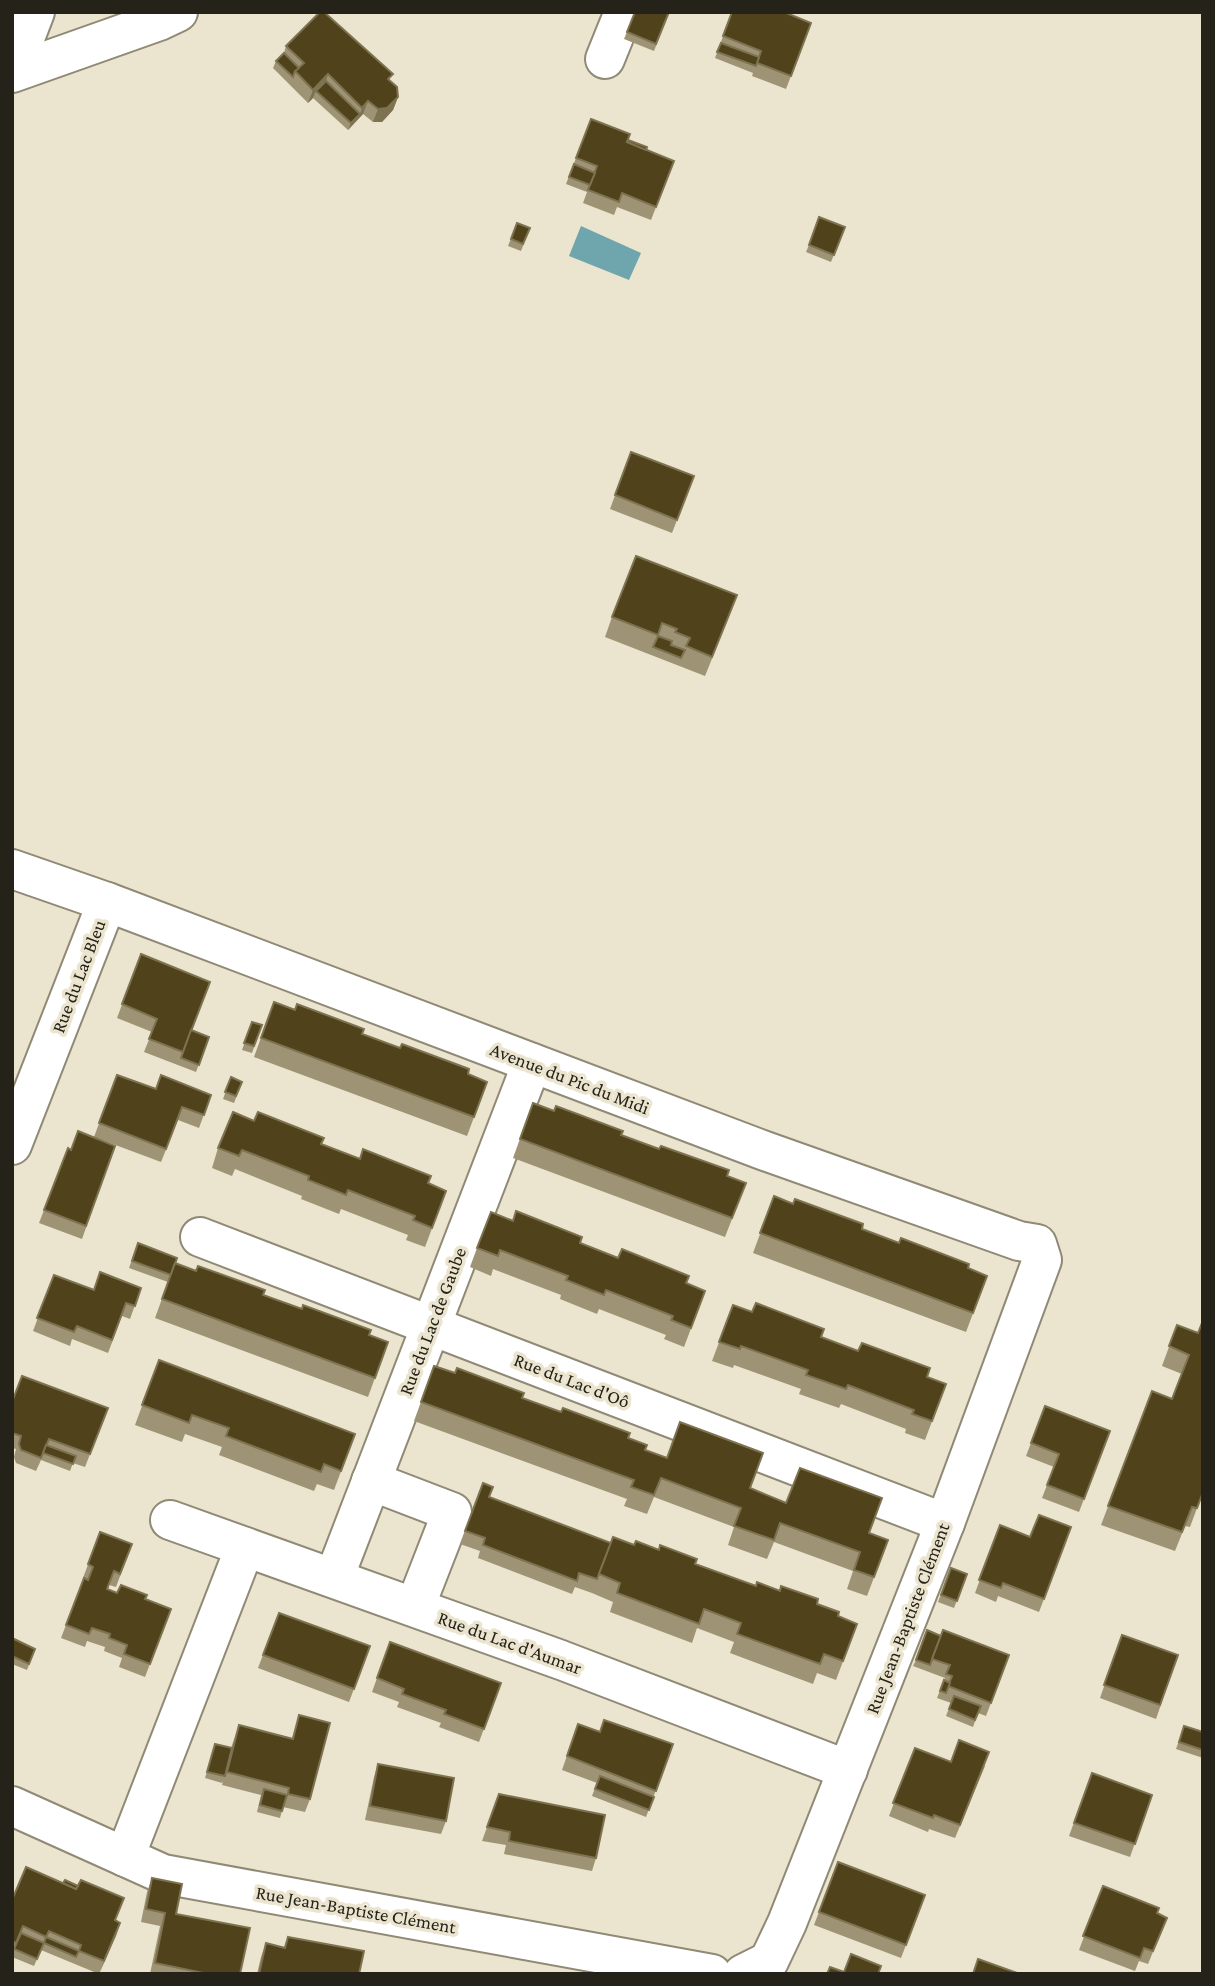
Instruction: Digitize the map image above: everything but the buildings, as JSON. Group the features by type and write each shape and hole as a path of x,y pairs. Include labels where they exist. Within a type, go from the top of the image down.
{"street":[{"path":"12,72 35,12"},
{"path":"12,72 178,12"},
{"path":"606,59 624,12"},
{"name":"Rue du Lac Bleu","path":"12,869 107,902 12,1144"},
{"name":"Avenue du Pic du Midi","path":"107,902 790,1160 1019,1241 1037,1244"},
{"name":"Rue du Lac de Gaube","path":"334,1578 532,1063"},
{"name":"Rue du Lac d'Oô","path":"200,1237 945,1523"},
{"name":"Rue Jean-Baptiste Clément","path":"743,1974 769,1961 787,1923 945,1523 1042,1260 1037,1244"},
{"path":"371,1481 452,1512 415,1607"},
{"name":"Rue du Lac d'Aumar","path":"170,1520 573,1664 848,1770"},
{"path":"124,1857 245,1547"},
{"name":"Rue Jean-Baptiste Clément","path":"12,1806 163,1874 712,1974"}],"water":[{"path":"581,226 641,253 629,280 569,256"}]}
